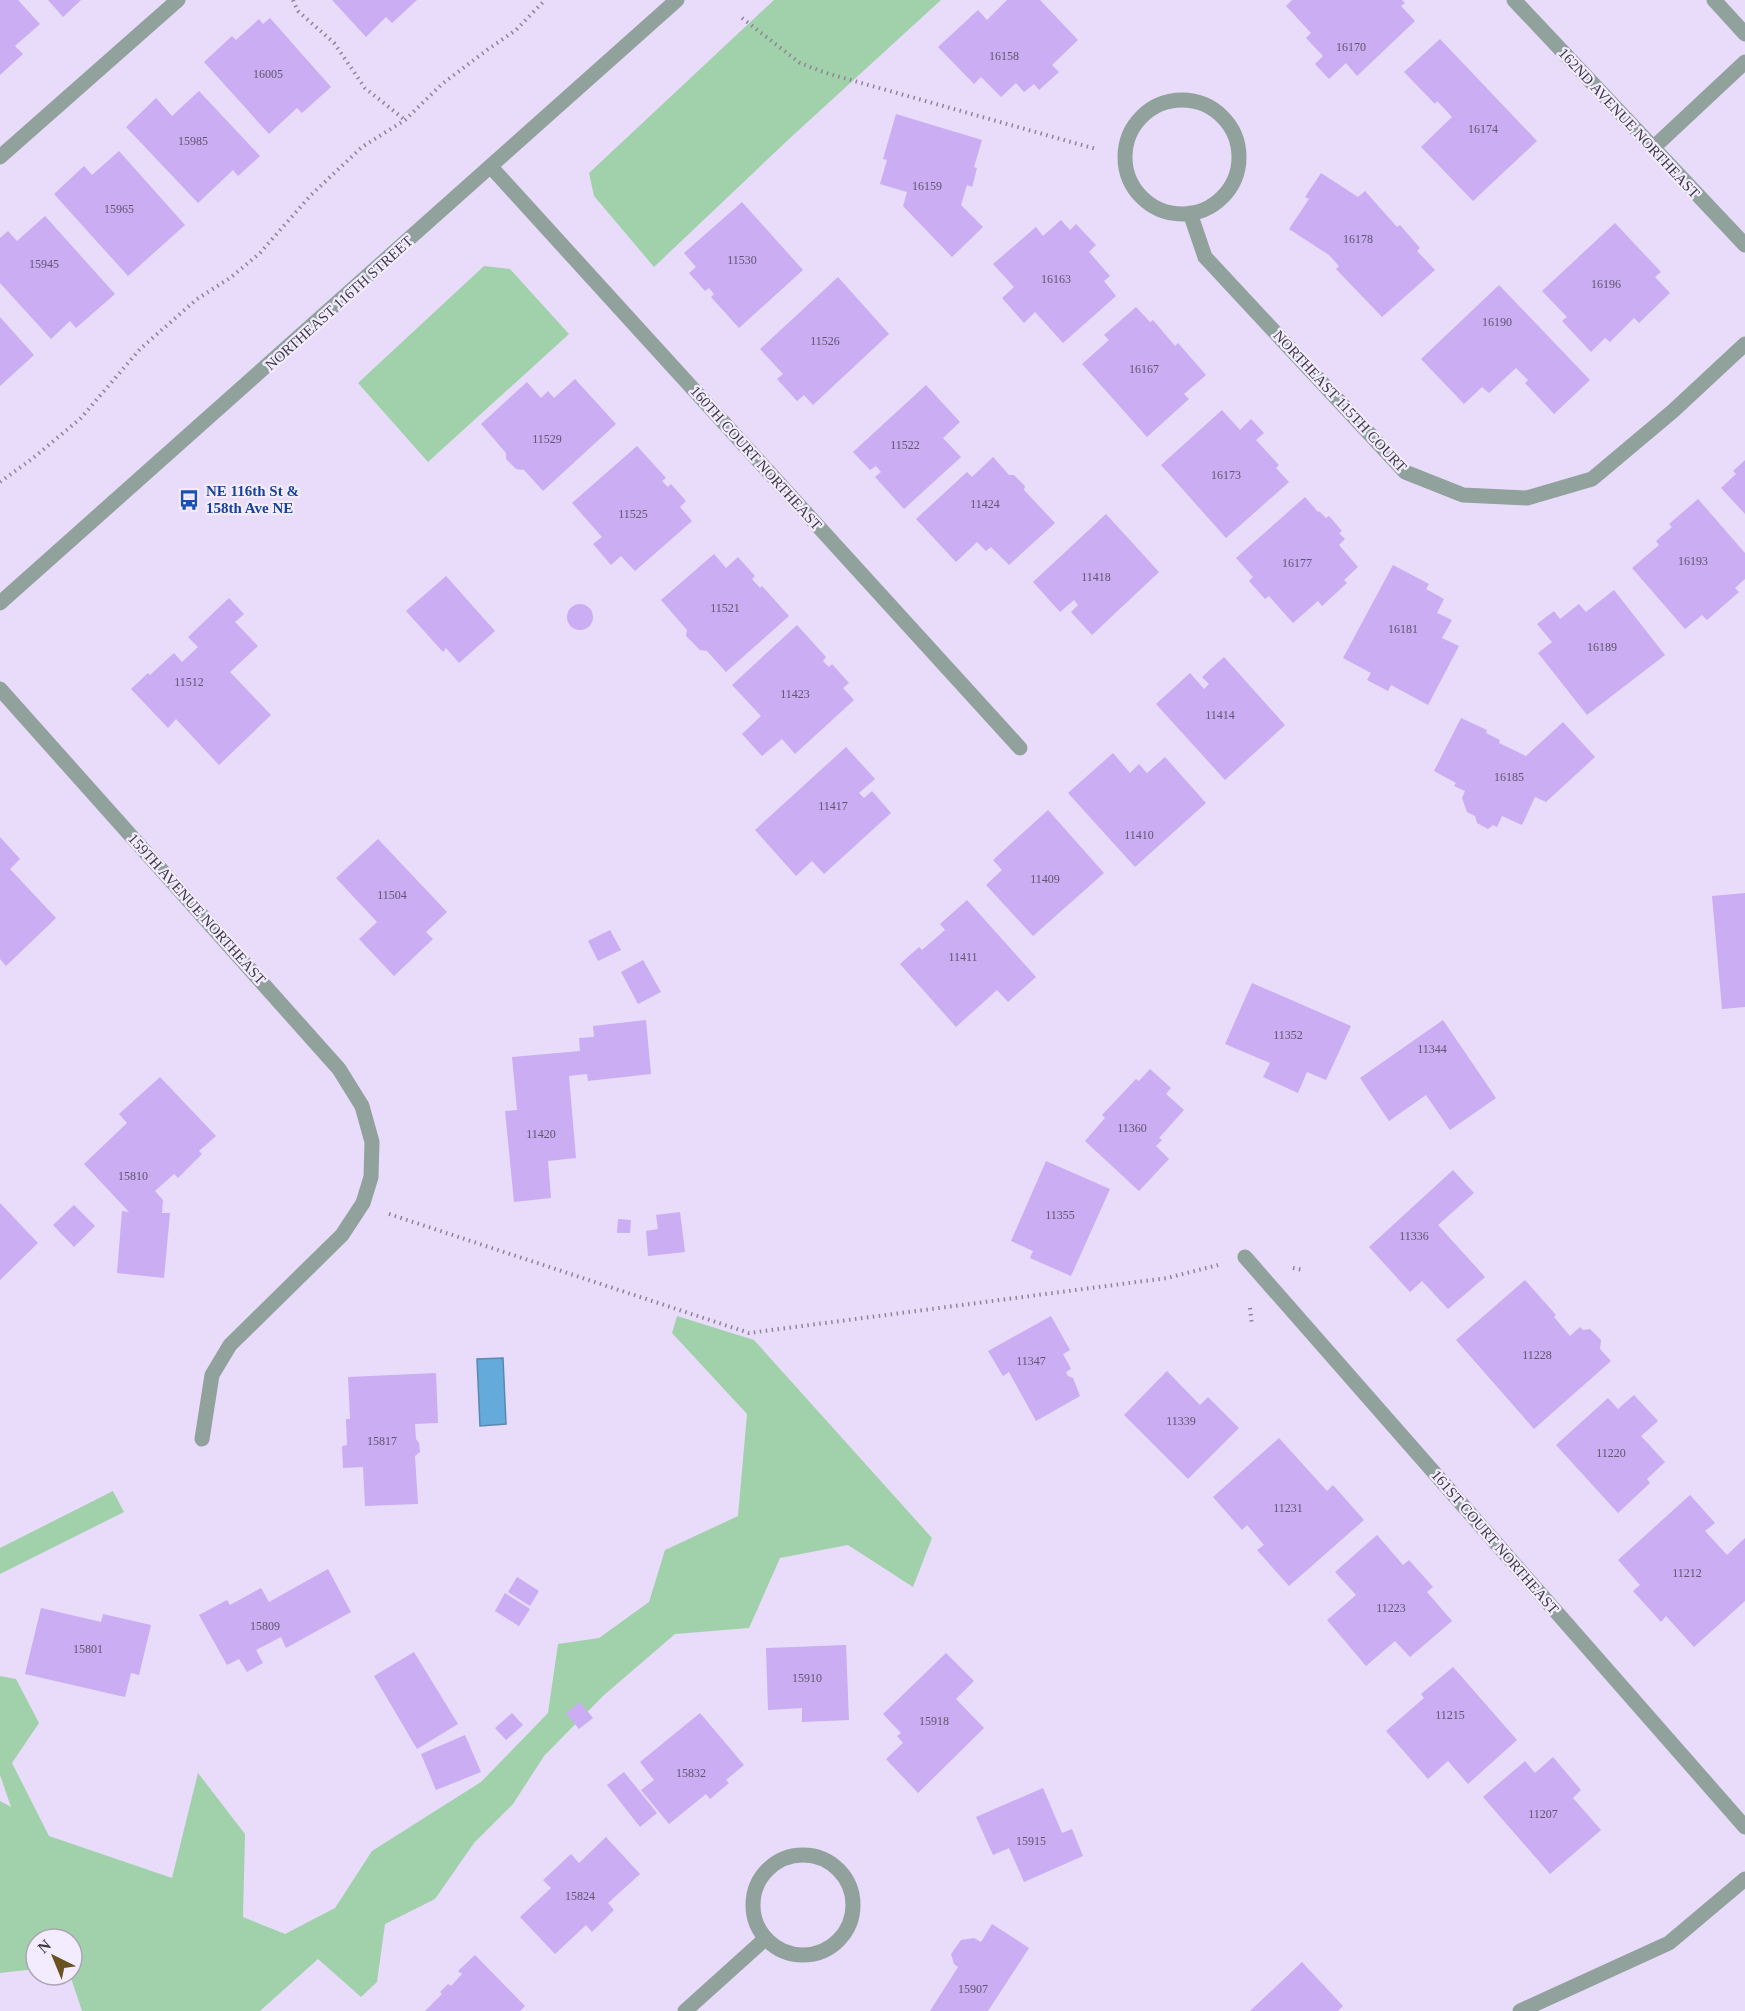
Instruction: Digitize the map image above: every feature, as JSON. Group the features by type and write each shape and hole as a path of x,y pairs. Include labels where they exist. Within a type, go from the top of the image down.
{"street":[{"path":"0,157 177,0"},
{"name":"NORTHEAST 116TH STREET","path":"0,603 677,0"},
{"name":"162ND AVENUE NORTHEAST","path":"1514,0 1745,245"},
{"path":"1714,0 1745,34"},
{"path":"1653,148 1745,62"},
{"path":"1175,99 1193,100 1210,106 1225,118 1236,134 1240,153 1238,172 1230,189 1218,202 1202,211 1190,213 1166,213 1149,205 1136,192 1128,177 1124,160 1126,143 1132,127 1158,104 1175,99"},
{"name":"160TH COURT NORTHEAST","path":"491,167 1020,748"},
{"name":"NORTHEAST 115TH COURT","path":"1190,213 1205,257 1405,472 1463,495 1527,498 1592,479 1673,411 1745,344"},
{"name":"159TH AVENUE NORTHEAST","path":"0,689 339,1069 363,1106 372,1142 371,1176 363,1203 342,1235 230,1345 212,1375 202,1439"},
{"name":"161ST COURT NORTHEAST","path":"1245,1257 1745,1827"},
{"path":"793,1855 810,1855 827,1860 841,1871 850,1886 854,1903 851,1920 843,1936 830,1947 813,1954 796,1954 779,1949 766,1938 756,1924 753,1906 755,1889 764,1873 777,1862 793,1855"},
{"path":"1520,2011 1669,1943 1745,1880"},
{"path":"685,2011 766,1938"}],"path":[{"path":"292,0 298,11 334,43 365,88 405,120"},
{"path":"0,482 81,418 140,349 197,299 230,278 260,253 311,195 362,147 405,120 442,84 516,30 545,0"},
{"path":"742,18 800,63 817,70 1096,149"},
{"path":"386,1214 749,1333 1167,1278 1245,1257"}],"green space":[{"path":"774,0 941,0 654,267 594,196 589,173"},
{"path":"484,266 510,269 569,334 428,462 358,383"},
{"path":"677,1316 754,1340 932,1538 913,1587 848,1545 780,1558 749,1628 675,1634 603,1696 544,1756 513,1804 474,1843 435,1899 385,1924 377,1982 361,1997 318,1959 260,2011 82,2011 74,1987 84,1987 84,1927 24,1927 24,1970 0,1973 0,1801 11,1807 0,1775 0,1676 16,1679 39,1723 12,1763 49,1836 172,1878 198,1773 245,1834 243,1917 285,1934 335,1908 372,1851 481,1782 548,1713 558,1644 599,1638 649,1602 665,1550 738,1516 747,1414 672,1333"},
{"path":"113,1491 124,1512 0,1574 0,1548"}],"water":[{"path":"503,1358 506,1424 480,1426 477,1359"}],"building":[{"path":"0,0 18,0 40,24 15,46 23,54 0,75"},
{"path":"48,0 81,0 63,17"},
{"path":"332,0 417,0 392,23 386,17 366,37"},
{"path":"1007,0 1040,0 1078,40 1052,65 1059,72 1039,90 1034,84 1024,92 1016,83 1001,97 981,77 974,84 938,47 978,10 987,20"},
{"path":"1292,0 1402,0 1405,3 1401,6 1415,21 1357,76 1346,63 1329,79 1315,64 1323,56 1306,38 1311,33 1286,6"},
{"path":"270,18 331,87 302,113 297,108 269,134 204,62 232,36 236,40 259,19 263,24"},
{"path":"1440,39 1537,141 1473,201 1421,147 1452,117 1437,101 1435,104 1404,72"},
{"path":"199,91 260,156 238,176 233,170 198,203 126,127 156,98 172,116"},
{"path":"896,114 982,140 974,167 977,168 972,187 967,185 961,205 983,227 952,257 903,206 907,192 880,184 887,160 883,159"},
{"path":"119,151 185,225 128,276 54,194 84,166 92,175"},
{"path":"1321,173 1358,197 1365,191 1397,227 1400,225 1420,248 1417,251 1435,270 1382,317 1336,269 1339,266 1329,255 1289,229 1309,199 1305,197"},
{"path":"742,202 803,270 739,328 711,297 714,294 709,288 705,291 689,273 696,267 684,253"},
{"path":"45,216 115,294 76,328 70,321 51,339 0,283 0,238 8,231 17,241"},
{"path":"1061,220 1070,230 1076,224 1096,245 1089,252 1110,276 1104,281 1116,296 1063,343 1035,312 1024,323 1002,298 1014,287 993,264 1036,227 1043,236"},
{"path":"1615,223 1661,272 1655,277 1670,293 1639,323 1634,318 1610,342 1605,338 1591,352 1562,321 1567,317 1542,291"},
{"path":"838,277 889,334 813,405 804,395 797,401 777,379 783,374 760,349"},
{"path":"1499,285 1590,380 1554,414 1525,383 1528,380 1516,368 1489,393 1482,387 1464,404 1421,359"},
{"path":"1136,307 1150,322 1153,320 1175,346 1178,343 1206,375 1184,394 1189,399 1147,437 1082,364 1109,340 1104,335"},
{"path":"0,317 34,355 0,386"},
{"path":"575,379 616,424 543,491 524,470 516,469 506,459 506,453 481,424 527,382 541,398 548,391 554,398"},
{"path":"926,385 960,422 943,438 961,457 904,509 875,477 881,472 876,466 870,470 853,452"},
{"path":"1222,410 1240,430 1251,419 1264,433 1256,440 1279,465 1276,468 1289,482 1226,538 1161,465"},
{"path":"637,446 666,478 662,481 668,487 671,484 686,501 680,507 692,521 635,571 621,556 611,565 593,544 602,537 572,503"},
{"path":"993,457 1009,475 1014,475 1025,486 1024,490 1055,523 1009,565 991,547 986,551 977,542 956,562 916,519 967,472 972,477"},
{"path":"1745,460 1745,514 1721,488 1736,474 1733,471"},
{"path":"1305,497 1318,512 1326,518 1329,516 1342,531 1339,533 1345,539 1339,545 1358,567 1344,580 1347,583 1322,606 1318,601 1293,623 1269,596 1265,599 1249,581 1253,577 1236,558"},
{"path":"1698,499 1745,553 1745,579 1735,588 1739,592 1707,620 1702,615 1685,629 1632,568 1659,545 1656,541 1672,527 1669,524"},
{"path":"1106,514 1159,572 1092,635 1071,612 1078,605 1074,600 1060,612 1033,582"},
{"path":"714,554 726,568 738,557 755,576 752,579 760,588 762,586 789,616 726,672 707,651 700,650 686,636 687,630 661,600"},
{"path":"1393,565 1429,584 1426,589 1444,599 1437,613 1452,620 1442,638 1459,646 1428,705 1391,685 1388,691 1367,680 1371,673 1343,658"},
{"path":"446,576 495,631 459,663 446,648 443,652 406,611"},
{"path":"1614,590 1665,655 1587,715 1538,653 1552,642 1537,624 1554,611 1560,619 1579,604 1586,612"},
{"path":"229,598 244,614 235,622 258,646 230,672 271,715 219,765 176,719 168,728 131,689 174,653 182,662 198,647 188,637"},
{"path":"580,604 589,608 593,617 589,626 580,630 571,626 567,617 571,608"},
{"path":"797,625 826,657 823,661 829,667 832,664 849,683 843,688 854,700 795,754 782,739 762,756 742,734 761,716 732,685"},
{"path":"1224,657 1285,725 1225,780 1156,704 1190,673 1204,689 1209,684 1202,677"},
{"path":"1461,718 1487,730 1486,733 1500,740 1499,743 1526,756 1563,722 1595,757 1546,802 1535,797 1522,825 1502,816 1497,827 1493,825 1488,829 1477,823 1475,816 1467,812 1462,798 1465,791 1454,786 1456,783 1434,771"},
{"path":"846,747 875,779 859,793 864,798 872,791 891,813 824,874 812,861 796,876 755,830"},
{"path":"1113,753 1130,773 1139,764 1147,773 1165,757 1206,803 1135,867 1068,793"},
{"path":"1048,810 1104,873 1033,936 986,885 1002,870 993,860"},
{"path":"0,837 20,859 10,869 56,918 6,966 0,959"},
{"path":"378,839 447,912 426,932 433,939 394,976 359,939 377,922 336,878"},
{"path":"1745,893 1745,1007 1722,1009 1712,896"},
{"path":"967,900 1036,977 1008,1002 997,990 956,1027 900,964 919,947 922,950 945,930 940,924"},
{"path":"610,930 621,950 598,961 588,941"},
{"path":"643,960 661,992 638,1004 621,972"},
{"path":"1252,983 1351,1026 1326,1080 1307,1072 1298,1093 1263,1077 1270,1063 1225,1044"},
{"path":"646,1020 651,1074 588,1081 587,1074 569,1076 576,1158 548,1161 551,1198 514,1202 505,1111 517,1110 512,1057 580,1051 579,1038 594,1037 593,1026"},
{"path":"1443,1020 1496,1098 1450,1130 1426,1095 1389,1121 1360,1078"},
{"path":"1150,1069 1171,1088 1166,1094 1184,1110 1159,1138 1162,1140 1156,1146 1169,1159 1139,1191 1085,1141 1105,1118 1102,1115 1136,1079 1139,1081"},
{"path":"160,1077 216,1136 199,1151 202,1154 178,1178 174,1174 155,1191 163,1200 162,1213 170,1213 164,1278 117,1273 122,1211 129,1212 84,1164 127,1123 119,1114"},
{"path":"1046,1161 1110,1189 1071,1276 1030,1258 1033,1251 1011,1241"},
{"path":"1453,1170 1474,1193 1438,1225 1485,1277 1448,1309 1422,1281 1410,1292 1369,1247"},
{"path":"0,1203 38,1243 0,1280"},
{"path":"74,1205 95,1226 74,1247 53,1225"},
{"path":"680,1212 685,1252 648,1256 646,1231 658,1229 656,1215"},
{"path":"618,1219 631,1220 630,1233 617,1233"},
{"path":"1525,1280 1556,1315 1554,1317 1570,1336 1580,1327 1583,1330 1590,1329 1601,1340 1600,1349 1611,1361 1534,1429 1456,1340"},
{"path":"1051,1316 1070,1350 1063,1354 1071,1369 1066,1372 1073,1378 1080,1396 1036,1421 1009,1372 1003,1376 988,1351"},
{"path":"1167,1371 1200,1405 1208,1397 1239,1428 1188,1479 1124,1415"},
{"path":"436,1373 438,1423 415,1424 420,1452 415,1456 418,1504 365,1506 363,1467 343,1468 342,1446 347,1445 346,1419 350,1419 348,1377"},
{"path":"1634,1395 1658,1421 1641,1436 1665,1462 1647,1479 1650,1483 1618,1513 1556,1445 1608,1398 1618,1409"},
{"path":"1279,1438 1327,1491 1333,1485 1364,1520 1289,1586 1257,1550 1264,1545 1247,1525 1242,1530 1213,1497"},
{"path":"1690,1495 1715,1523 1705,1531 1727,1555 1745,1538 1745,1601 1694,1647 1666,1616 1661,1622 1633,1591 1640,1585 1618,1560"},
{"path":"1377,1535 1403,1565 1409,1560 1433,1587 1427,1592 1452,1621 1410,1657 1395,1641 1366,1666 1327,1620 1356,1595 1335,1572"},
{"path":"328,1569 351,1612 286,1648 281,1637 256,1650 263,1663 247,1672 239,1659 227,1665 199,1615 227,1600 230,1605 261,1588 269,1602"},
{"path":"517,1577 539,1591 530,1606 508,1592"},
{"path":"505,1593 530,1609 519,1626 495,1611"},
{"path":"41,1608 101,1622 103,1614 151,1625 139,1675 131,1673 125,1697 25,1674"},
{"path":"846,1645 849,1720 802,1722 802,1708 768,1710 766,1648"},
{"path":"414,1652 458,1724 417,1749 374,1676"},
{"path":"946,1653 974,1681 956,1699 984,1728 918,1793 886,1759 903,1743 897,1736 901,1733 883,1714"},
{"path":"1453,1667 1517,1740 1468,1784 1448,1761 1428,1779 1386,1731 1424,1698 1421,1694"},
{"path":"580,1702 593,1718 579,1729 566,1713"},
{"path":"512,1713 523,1725 506,1740 495,1728"},
{"path":"700,1713 744,1765 726,1780 729,1783 710,1799 706,1794 669,1824 641,1790 654,1780 640,1762"},
{"path":"465,1735 481,1772 436,1790 421,1754"},
{"path":"1553,1757 1581,1790 1573,1798 1601,1830 1550,1874 1483,1797 1525,1761 1535,1773"},
{"path":"624,1772 657,1813 640,1827 607,1785"},
{"path":"1043,1788 1062,1833 1072,1829 1083,1856 1024,1882 1009,1848 993,1855 976,1817"},
{"path":"606,1837 640,1874 608,1903 614,1910 592,1932 586,1925 555,1954 520,1917 551,1888 543,1880 571,1854 579,1863"},
{"path":"992,1924 1029,1948 988,2011 930,2011 958,1967 954,1964 951,1954 961,1940 974,1938 981,1942"},
{"path":"475,1955 525,2006 520,2011 425,2011 442,1994 440,1992 448,1984 451,1986 462,1974 458,1971"},
{"path":"1302,1962 1343,2006 1338,2011 1250,2011"}],"place":[{"name":"NE 116th St & 158th Ave NE","path":"189,500"}]}
